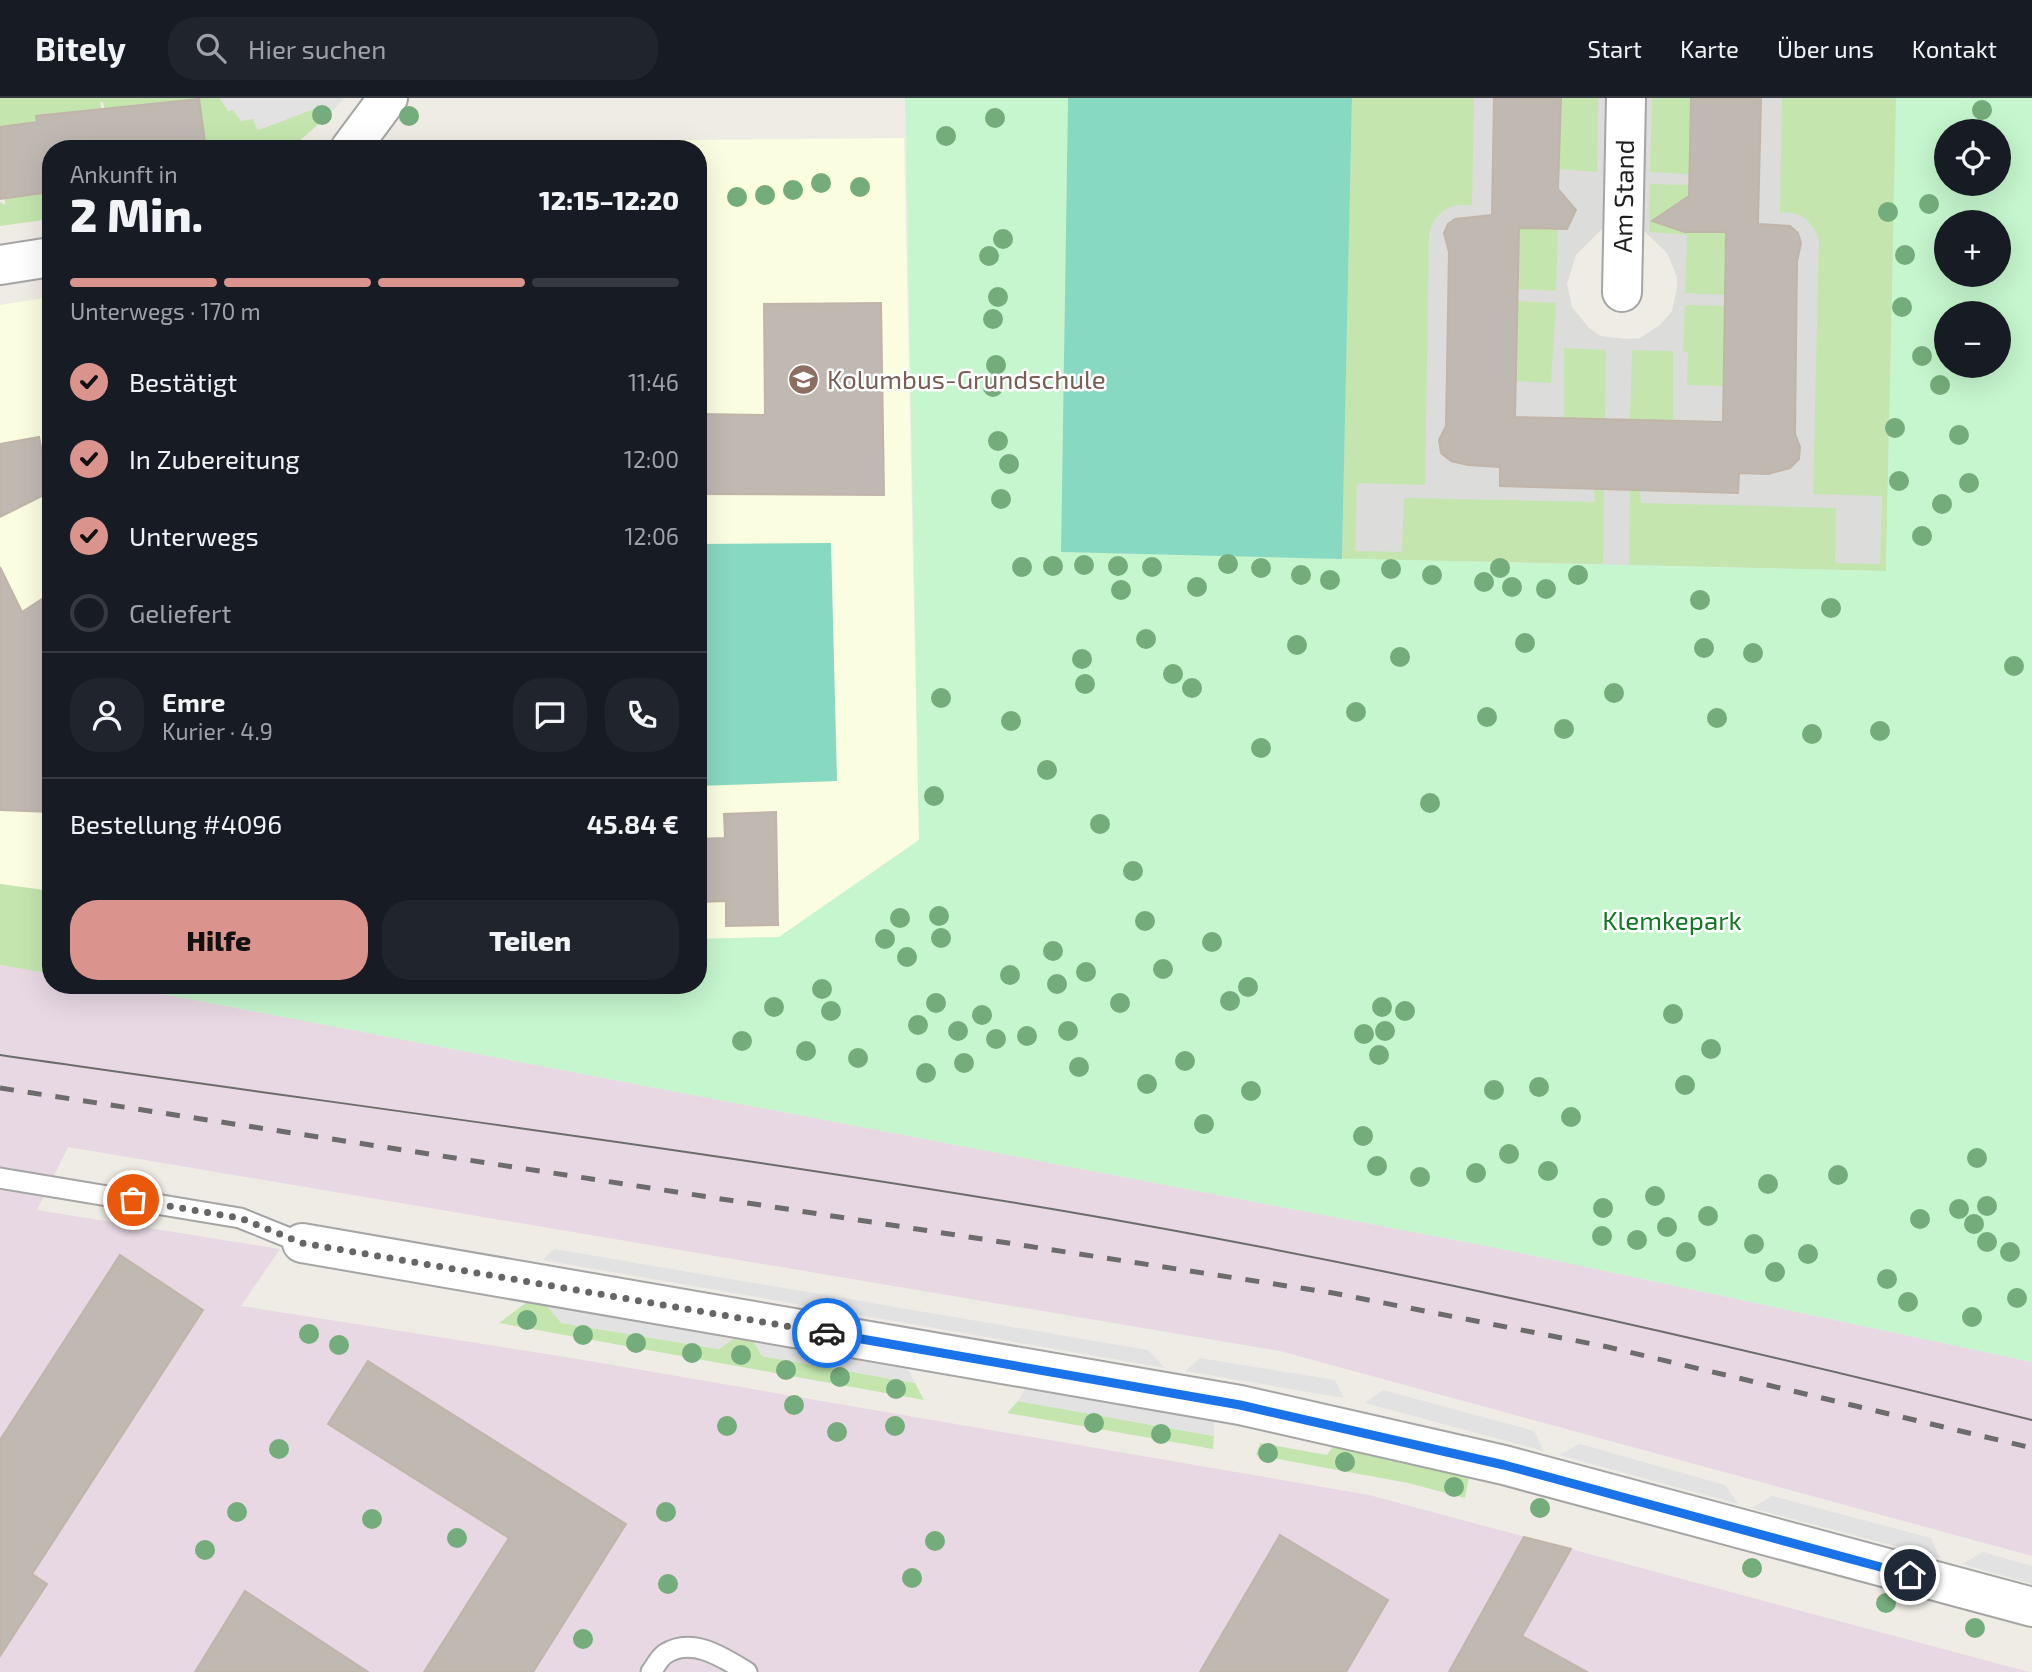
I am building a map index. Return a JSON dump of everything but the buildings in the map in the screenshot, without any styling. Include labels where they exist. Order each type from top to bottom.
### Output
[{"type":"street","points":[[357,140],[388,98]]},
{"type":"street","name":"Am Stand","points":[[1622,292],[1626,98]]},
{"type":"street","points":[[0,265],[42,258]]},
{"type":"street","points":[[302,1243],[1240,1405],[1504,1465],[2032,1607]]},
{"type":"lane","points":[[0,1178],[240,1218],[302,1243]]},
{"type":"lane","points":[[651,1672],[664,1654],[689,1647],[718,1654],[747,1672]]},
{"type":"shaded area","points":[[220,98],[344,98],[329,115],[316,108],[258,130],[253,119],[241,121],[233,110],[228,111]]},
{"type":"shaded area","points":[[1352,98],[1609,98],[1605,226],[1576,255],[1567,284],[1572,307],[1589,328],[1600,336],[1627,339],[1640,338],[1660,325],[1672,311],[1677,288],[1677,277],[1667,253],[1644,231],[1639,219],[1641,98],[1896,98],[1886,571],[1342,559]]},
{"type":"shaded area","name":"Kolumbus-Grundschule","points":[[904,138],[919,840],[779,937],[707,939],[707,140],[686,140]]},
{"type":"shaded area","points":[[42,298],[42,890],[0,884],[0,305]]},
{"type":"shaded area","points":[[0,965],[42,972],[42,994],[163,994],[1497,1248],[2032,1362],[2032,1556],[1280,1351],[68,1147],[37,1210],[280,1249],[241,1306],[578,1359],[1369,1495],[2029,1672],[0,1672]]},
{"type":"shaded area","points":[[554,1249],[1148,1350],[1165,1368],[543,1260]]},
{"type":"shaded area","points":[[547,1306],[733,1339],[719,1349],[561,1323]]},
{"type":"shaded area","points":[[754,1342],[908,1369],[915,1383],[762,1356]]},
{"type":"shaded area","points":[[1200,1358],[1335,1380],[1344,1398],[1185,1371]]},
{"type":"shaded area","points":[[1026,1388],[1214,1419],[1214,1436],[1018,1401]]},
{"type":"shaded area","points":[[1383,1390],[1534,1431],[1544,1451],[1365,1403]]},
{"type":"shaded area","points":[[1580,1444],[1725,1485],[1738,1504],[1559,1455]]},
{"type":"shaded area","points":[[1772,1496],[1931,1538],[1940,1558],[1752,1508]]},
{"type":"shaded area","points":[[1983,1552],[2032,1566],[2032,1584],[1962,1564]]},
{"type":"green space","points":[[0,98],[220,98],[228,111],[233,109],[253,119],[258,130],[316,108],[329,115],[300,140],[205,140],[199,99],[105,111],[103,102],[100,102],[102,113],[36,117],[37,122],[0,127]]},
{"type":"green space","name":"Klemkepark","points":[[905,98],[1068,98],[1061,552],[1886,571],[1896,98],[2032,98],[2032,1362],[1497,1248],[163,994],[707,994],[707,939],[779,937],[919,840]]},
{"type":"green space","points":[[1068,98],[1352,98],[1342,559],[1061,552]]},
{"type":"green space","points":[[1352,98],[1474,98],[1472,206],[1457,205],[1444,210],[1429,233],[1425,485],[1357,483],[1355,551],[1402,552],[1404,498],[1595,502],[1594,489],[1604,489],[1603,564],[1342,559]]},
{"type":"green space","points":[[1561,98],[1598,98],[1597,172],[1559,169]]},
{"type":"green space","points":[[1652,98],[1691,98],[1689,174],[1650,172]]},
{"type":"green space","points":[[1782,98],[1897,98],[1886,571],[1629,565],[1630,490],[1640,490],[1641,503],[1836,508],[1835,563],[1880,564],[1882,496],[1813,494],[1819,239],[1804,218],[1793,213],[1780,213]]},
{"type":"green space","points":[[1650,184],[1689,185],[1688,200],[1675,206],[1685,231],[1726,232],[1725,295],[1685,293],[1687,235],[1649,232]]},
{"type":"green space","points":[[42,193],[42,220],[0,226],[0,202],[5,205],[5,198]]},
{"type":"green space","points":[[1519,228],[1558,229],[1556,291],[1518,289]]},
{"type":"green space","points":[[1517,301],[1556,303],[1551,383],[1516,381]]},
{"type":"green space","points":[[1685,305],[1725,306],[1723,386],[1687,385],[1688,352],[1683,351]]},
{"type":"green space","points":[[1564,348],[1606,350],[1605,420],[1564,419]]},
{"type":"green space","points":[[1632,350],[1673,351],[1673,421],[1630,420]]},
{"type":"green space","points":[[831,543],[837,781],[707,786],[707,544]]},
{"type":"green space","points":[[0,884],[42,890],[42,972],[0,965]]},
{"type":"green space","points":[[527,1302],[547,1306],[562,1323],[719,1349],[733,1339],[754,1342],[762,1356],[915,1383],[924,1400],[499,1323]]},
{"type":"green space","points":[[1018,1401],[1214,1436],[1213,1449],[1007,1413]]},
{"type":"green space","points":[[1260,1443],[1327,1455],[1335,1444],[1469,1477],[1465,1498],[1408,1483],[1256,1455]]},
{"type":"tram line","points":[[0,1055],[794,1168],[1181,1232],[1547,1306],[2032,1420]]},
{"type":"railway","points":[[0,1088],[1333,1293],[1608,1347],[2032,1448]]},
{"type":"way so far","points":[[133,1200],[240,1218],[302,1243],[827,1333]]},
{"type":"place","name":"Kolumbus-Grundschule","points":[[804,380]]},
{"type":"route","points":[[827,1333],[1240,1405],[1504,1465],[1910,1575]]}]
